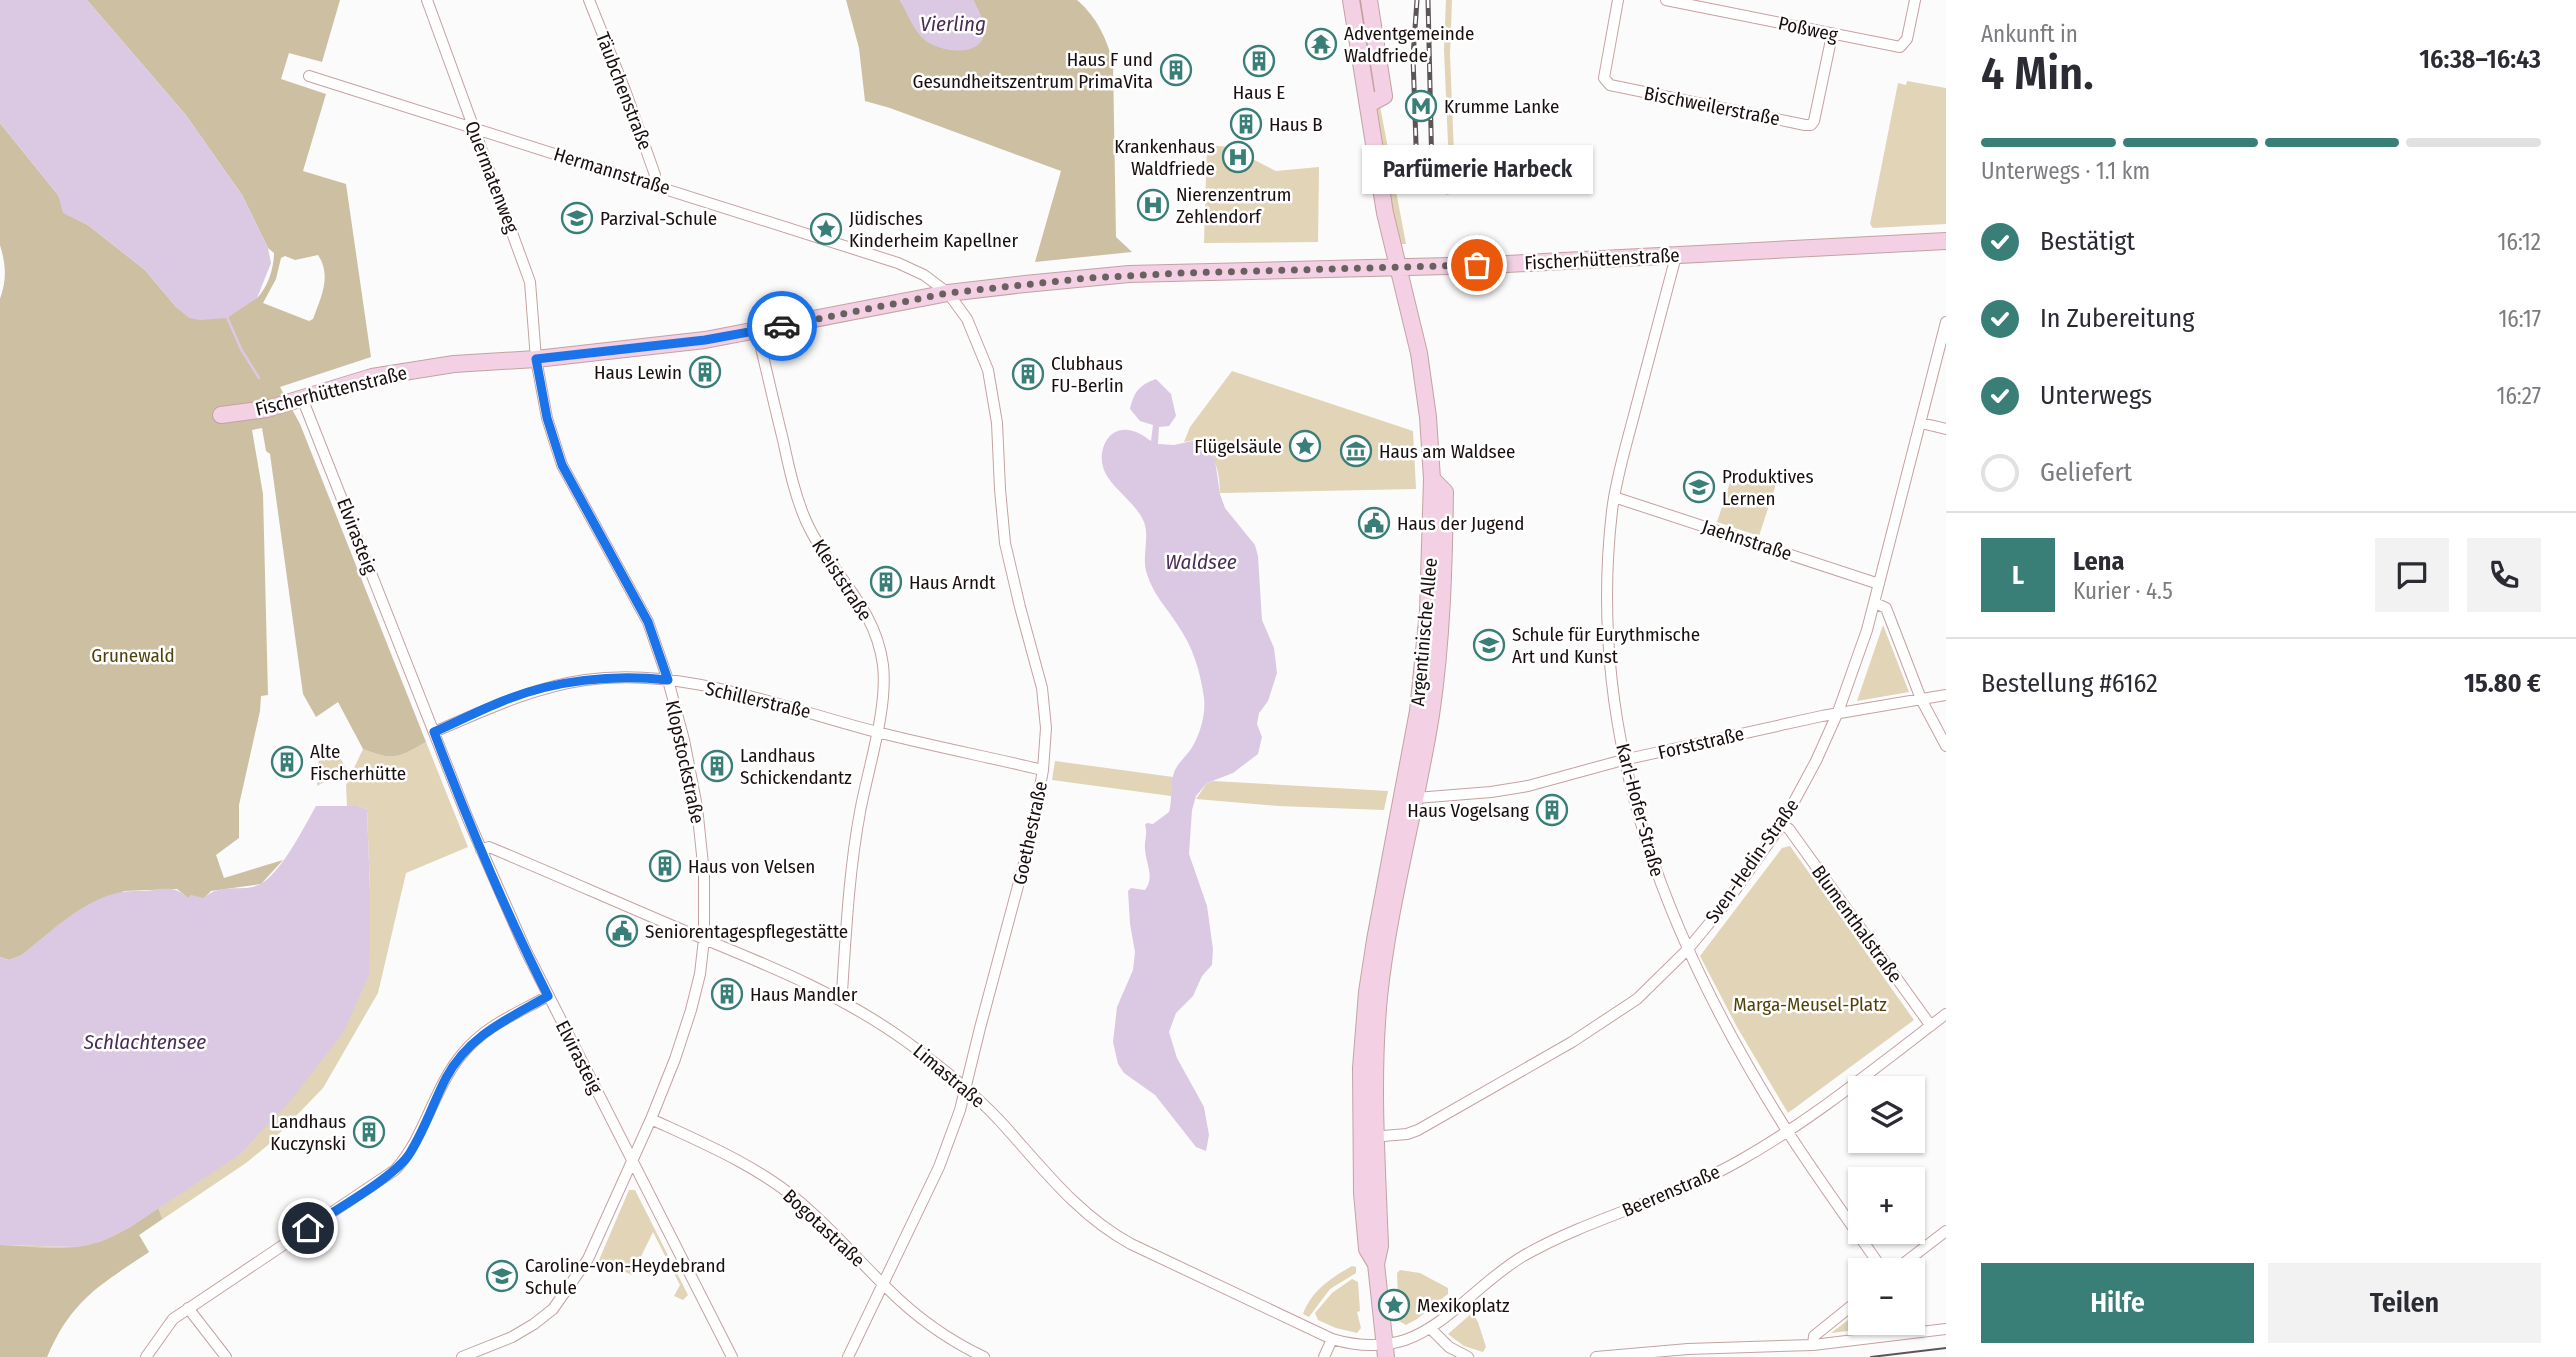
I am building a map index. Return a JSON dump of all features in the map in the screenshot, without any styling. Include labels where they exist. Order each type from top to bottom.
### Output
[{"type":"main road","name":"Argentinische Allee","points":[[1351,0],[1385,213],[1419,354],[1428,417],[1432,479],[1428,611],[1418,711],[1367,992],[1361,1069],[1380,1246],[1376,1264],[1385,1351]]},
{"type":"main road","points":[[1369,0],[1384,96],[1369,104]]},
{"type":"main road","name":"Fischerhüttenstraße","points":[[221,415],[267,409],[372,377],[454,364],[536,359],[692,342],[948,293],[1129,274],[1488,265],[1946,240]]},
{"type":"main road","name":"Argentinische Allee","points":[[1368,1137],[1379,996],[1431,712],[1442,612],[1445,492],[1432,479]]},
{"type":"street","name":"Quermatenweg","points":[[427,0],[530,282],[536,359]]},
{"type":"street","name":"Täubchenstraße","points":[[589,0],[655,175],[653,183]]},
{"type":"street","name":"Bischweilerstraße","points":[[1618,0],[1604,78],[1610,85],[1805,125],[1811,125],[1814,121],[1832,35]]},
{"type":"street","name":"Poßweg","points":[[1666,0],[1896,47],[1903,46],[1907,38],[1915,0]]},
{"type":"street","name":"Hermannstraße","points":[[309,76],[653,183],[898,263],[924,275],[948,293]]},
{"type":"street","name":"Karl-Hofer-Straße","points":[[1676,256],[1614,497],[1607,568],[1608,629],[1613,694],[1623,760],[1651,859],[1688,949],[1730,1034],[1788,1131],[1875,1258]]},
{"type":"street","name":"Goethestraße","points":[[848,1357],[952,1137],[1030,842],[1043,769],[1046,728],[1042,688],[1005,543],[994,397],[967,318],[948,293]]},
{"type":"street","name":"Sven-Hedin-Straße","points":[[1368,1137],[1407,1134],[1418,1130],[1572,1042],[1637,999],[1688,949],[1726,903],[1782,824],[1838,712],[1875,603],[1946,322]]},
{"type":"street","name":"Kleiststraße","points":[[757,331],[798,501],[815,539],[864,610],[879,649],[883,687],[877,732],[860,814],[848,901],[842,992],[838,999]]},
{"type":"street","name":"Klopstockstraße","points":[[462,1357],[512,1337],[534,1324],[553,1309],[588,1259],[676,1059],[700,974],[704,939],[704,874],[696,807],[684,740],[668,680],[648,622],[562,465],[547,418],[536,359]]},
{"type":"street","name":"Elvirasteig","points":[[302,398],[481,850],[526,951],[732,1357]]},
{"type":"street","points":[[1921,423],[1946,429]]},
{"type":"street","name":"Jaehnstraße","points":[[1614,497],[1879,584]]},
{"type":"street","points":[[1875,603],[1886,608],[1921,699],[1946,746]]},
{"type":"street","name":"Schillerstraße","points":[[434,732],[505,700],[550,687],[586,680],[668,680],[767,700],[877,732],[1043,769]]},
{"type":"street","name":"Forststraße","points":[[1416,798],[1528,786],[1623,760],[1838,712],[1946,695]]},
{"type":"street","name":"Blumenthalstraße","points":[[1782,824],[1790,829],[1931,1026]]},
{"type":"street","name":"Limastraße","points":[[481,850],[489,847],[764,963],[838,999],[906,1041],[966,1087],[1077,1206],[1102,1226],[1131,1244],[1332,1339],[1385,1351]]},
{"type":"street","points":[[146,1357],[166,1326],[188,1308],[395,1170],[408,1156],[446,1078],[463,1053],[499,1021],[548,996]]},
{"type":"street","name":"Beerenstraße","points":[[1385,1351],[1430,1328],[1495,1274],[1523,1256],[1552,1241],[1738,1162],[1788,1131],[1946,1014]]},
{"type":"street","name":"Bogotastraße","points":[[651,1119],[740,1161],[773,1181],[821,1220],[883,1284],[928,1324],[984,1357]]},
{"type":"street","points":[[1911,1258],[1946,1231]]},
{"type":"street","points":[[188,1308],[226,1357]]},
{"type":"street","points":[[1813,1345],[1814,1336],[1848,1308]]},
{"type":"street","points":[[1430,1328],[1449,1348],[1468,1357]]},
{"type":"street","points":[[1596,1357],[1688,1349],[1813,1345],[1946,1329]]},
{"type":"street","points":[[1324,1357],[1332,1339]]},
{"type":"green space","name":"Grunewald","points":[[87,0],[340,0],[322,62],[289,53],[281,79],[326,94],[303,171],[346,184],[371,357],[280,387],[300,424],[426,742],[396,756],[363,749],[338,702],[316,717],[303,694],[270,454],[266,451],[262,428],[252,430],[263,494],[268,695],[261,696],[239,805],[239,838],[216,855],[224,878],[283,860],[261,884],[211,891],[204,898],[188,898],[177,889],[124,891],[20,956],[9,960],[0,957],[0,299],[5,272],[0,245],[0,123],[58,195],[68,215],[88,225],[145,270],[177,308],[257,298],[270,277],[274,253],[268,248],[242,195],[185,114]],"holes":[[[318,255],[322,263],[324,287],[313,319],[309,321],[263,303],[276,279],[281,258],[285,256],[295,260]]]},
{"type":"green space","points":[[846,0],[900,0],[917,28],[930,42],[938,47],[962,50],[979,12],[973,0],[1077,0],[1100,29],[1113,63],[1116,237],[1132,252],[1035,262],[1061,171],[865,101],[859,48]]},
{"type":"green space","points":[[1446,0],[1452,0],[1450,55],[1455,180],[1451,183],[1451,194],[1446,195],[1445,173],[1449,167],[1444,50]]},
{"type":"green space","points":[[1907,81],[1946,88],[1946,224],[1873,228],[1870,224],[1898,83],[1906,85]]},
{"type":"green space","points":[[1374,106],[1380,106],[1406,244],[1398,244]]},
{"type":"green space","points":[[1207,145],[1229,147],[1276,171],[1319,167],[1318,242],[1204,243]]},
{"type":"green space","points":[[1232,371],[1413,431],[1416,489],[1220,493],[1216,464],[1206,445],[1201,439],[1184,442],[1190,427]]},
{"type":"green space","points":[[1734,470],[1776,484],[1759,536],[1717,522]]},
{"type":"green space","points":[[1883,625],[1909,692],[1857,701]]},
{"type":"green space","points":[[426,742],[468,847],[406,873],[378,993],[323,1088],[268,1145],[246,1163],[139,1235],[149,1252],[102,1284],[77,1307],[56,1337],[47,1357],[0,1357],[0,1245],[76,1247],[129,1228],[158,1208],[370,891],[367,809],[347,806],[346,785],[363,749],[396,756]]},
{"type":"green space","points":[[337,752],[347,770],[317,786],[319,755]]},
{"type":"green space","points":[[1055,761],[1173,777],[1171,796],[1052,780]]},
{"type":"green space","points":[[1213,781],[1388,791],[1384,810],[1278,806],[1196,799],[1207,783]]},
{"type":"green space","name":"Marga-Meusel-Platz","points":[[1790,846],[1914,1020],[1788,1113],[1737,1027],[1700,956],[1782,848]]},
{"type":"green space","points":[[629,1190],[635,1190],[688,1295],[683,1300],[674,1296],[680,1285],[653,1232],[632,1275],[599,1260]]},
{"type":"green space","points":[[158,1208],[162,1219],[139,1235],[149,1252],[102,1284],[77,1307],[56,1337],[47,1357],[0,1357],[0,1245],[57,1248],[87,1245],[119,1233]]},
{"type":"green space","points":[[1352,1266],[1356,1267],[1356,1273],[1330,1289],[1309,1317],[1303,1314],[1317,1291]]},
{"type":"green space","points":[[1400,1270],[1420,1273],[1448,1288],[1448,1294],[1406,1325],[1399,1321],[1397,1273]]},
{"type":"green space","points":[[1352,1279],[1358,1282],[1360,1311],[1357,1312],[1361,1328],[1357,1333],[1318,1320],[1315,1313],[1332,1293]]},
{"type":"green space","points":[[1472,1313],[1478,1322],[1486,1347],[1483,1352],[1464,1346],[1448,1334]]},
{"type":"green space","points":[[1848,1320],[1848,1331],[1831,1333]]},
{"type":"water","points":[[0,0],[87,0],[185,114],[242,195],[268,248],[271,263],[257,298],[227,318],[189,318],[145,270],[88,225],[63,213],[58,195],[0,123]]},
{"type":"water","name":"Vierling","points":[[900,0],[973,0],[983,22],[984,36],[980,43],[966,50],[949,50],[932,45],[918,32]]},
{"type":"water","name":"Waldsee","points":[[1156,379],[1171,394],[1176,416],[1169,426],[1159,427],[1158,444],[1174,445],[1201,439],[1215,460],[1225,508],[1255,545],[1262,620],[1274,648],[1277,673],[1268,701],[1259,713],[1257,724],[1262,737],[1258,754],[1233,773],[1207,783],[1196,796],[1192,810],[1189,854],[1207,906],[1213,949],[1212,965],[1202,976],[1193,996],[1176,1013],[1169,1032],[1177,1058],[1204,1107],[1209,1135],[1206,1151],[1196,1147],[1155,1095],[1124,1073],[1118,1064],[1113,1042],[1117,1007],[1133,970],[1135,952],[1128,891],[1131,888],[1145,890],[1149,880],[1145,825],[1153,824],[1169,812],[1173,775],[1194,743],[1204,711],[1204,698],[1192,650],[1156,594],[1145,568],[1144,522],[1110,481],[1103,467],[1103,447],[1115,432],[1131,431],[1151,441],[1153,425],[1140,421],[1130,409],[1138,390]]},
{"type":"water","name":"Schlachtensee","points":[[316,806],[358,806],[367,809],[369,975],[343,1033],[290,1101],[239,1155],[129,1228],[100,1242],[76,1247],[0,1245],[0,957],[9,960],[20,956],[80,909],[121,892],[168,889],[176,890],[188,898],[191,895],[204,898],[218,890],[248,888],[262,883],[285,859]]},
{"type":"waterway","points":[[227,317],[241,349],[259,378]]},
{"type":"tram line","points":[[1871,1357],[1946,1348]]},
{"type":"railway","points":[[1417,0],[1413,57],[1417,173]]},
{"type":"railway","points":[[1428,0],[1432,173]]},
{"type":"way so far","points":[[782,326],[948,293],[1129,274],[1477,265]]},
{"type":"place","name":"Adventgemeinde Waldfriede","points":[[1321,44]]},
{"type":"place","name":"Haus E","points":[[1259,61]]},
{"type":"place","name":"Haus F und Gesundheitszentrum PrimaVita","points":[[1176,70]]},
{"type":"place","name":"Krumme Lanke","points":[[1421,106]]},
{"type":"place","name":"Haus B","points":[[1246,124]]},
{"type":"place","name":"Krankenhaus Waldfriede","points":[[1238,157]]},
{"type":"place","name":"Nierenzentrum Zehlendorf","points":[[1153,205]]},
{"type":"place","name":"Parzival-Schule","points":[[577,218]]},
{"type":"place","name":"Jüdisches Kinderheim Kapellner","points":[[826,229]]},
{"type":"place","name":"Parfümerie Harbeck","points":[[1477,265]]},
{"type":"place","name":"Haus Lewin","points":[[705,372]]},
{"type":"place","name":"Clubhaus FU-Berlin","points":[[1028,374]]},
{"type":"place","name":"Flügelsäule","points":[[1305,446]]},
{"type":"place","name":"Haus am Waldsee","points":[[1356,451]]},
{"type":"place","name":"Produktives Lernen","points":[[1699,487]]},
{"type":"place","name":"Haus der Jugend","points":[[1374,523]]},
{"type":"place","name":"Haus Arndt","points":[[886,582]]},
{"type":"place","name":"Schule für Eurythmische Art und Kunst","points":[[1489,645]]},
{"type":"place","name":"Alte Fischerhütte","points":[[287,762]]},
{"type":"place","name":"Landhaus Schickendantz","points":[[717,766]]},
{"type":"place","name":"Haus Vogelsang","points":[[1552,810]]},
{"type":"place","name":"Haus von Velsen","points":[[665,866]]},
{"type":"place","name":"Seniorentagespflegestätte","points":[[622,931]]},
{"type":"place","name":"Haus Mandler","points":[[727,994]]},
{"type":"place","name":"Landhaus Kuczynski","points":[[369,1132]]},
{"type":"place","name":"Caroline-von-Heydebrand Schule","points":[[502,1276]]},
{"type":"place","name":"Mexikoplatz","points":[[1394,1305]]},
{"type":"route","points":[[308,1228],[395,1170],[408,1156],[453,1066],[477,1038],[499,1021],[548,996],[475,835],[434,732],[505,700],[550,687],[586,680],[668,680],[648,622],[562,465],[547,418],[536,359],[705,340],[782,326]]}]
